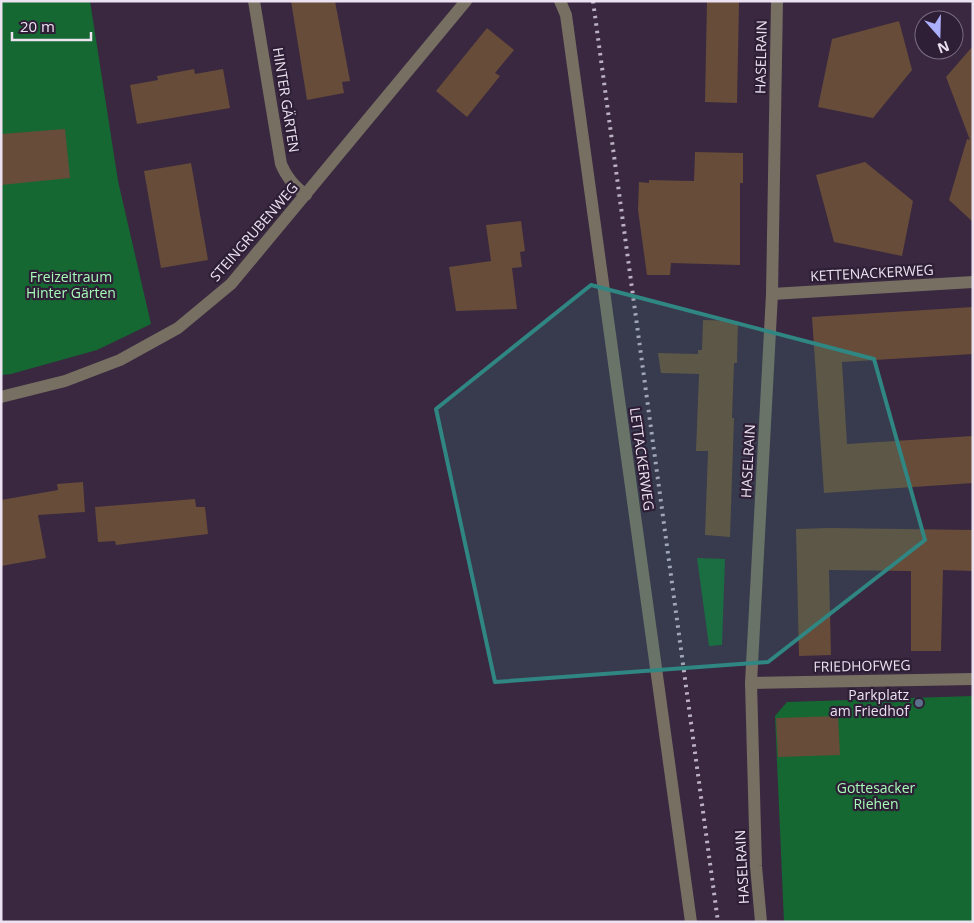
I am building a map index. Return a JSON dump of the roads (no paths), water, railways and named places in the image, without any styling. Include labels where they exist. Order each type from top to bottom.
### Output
[{"type":"street","name":"HINTER GÄRTEN","points":[[254,1],[281,164],[293,186],[306,195]]},
{"type":"street","name":"STEINGRUBENWEG","points":[[1,397],[65,381],[120,360],[178,328],[231,284],[466,1]]},
{"type":"street","name":"LETTACKERWEG","points":[[560,1],[566,14],[691,922]]},
{"type":"street","name":"HASELRAIN","points":[[761,922],[756,866],[751,683],[772,294],[777,1]]},
{"type":"street","name":"KETTENACKERWEG","points":[[772,294],[973,282]]},
{"type":"street","name":"FRIEDHOFWEG","points":[[751,683],[973,679]]},
{"type":"railway","points":[[593,1],[718,922]]},
{"type":"place","name":"Parkplatz am Friedhof","points":[[919,703]]},
{"type":"park label","name":"Freizeitraum Hinter Gärten","points":[[71,286]]},
{"type":"park label","name":"Gottesacker Riehen","points":[[876,796]]}]
